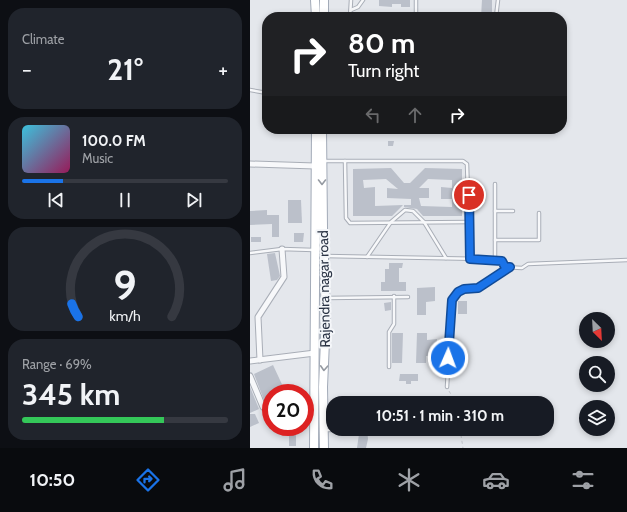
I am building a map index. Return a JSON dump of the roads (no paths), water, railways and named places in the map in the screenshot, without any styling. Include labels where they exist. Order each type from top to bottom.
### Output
[{"type":"main road","points":[[315,0],[316,12]]},
{"type":"main road","points":[[324,0],[324,12]]},
{"type":"main road","name":"Rajendra nagar road","points":[[316,134],[315,166],[319,228],[324,256],[326,298],[324,448]]},
{"type":"main road","name":"Rajendra nagar road","points":[[314,448],[315,250],[319,228],[322,134]]},
{"type":"street","points":[[250,164],[315,166]]},
{"type":"street","points":[[260,360],[258,317],[284,277],[282,249]]},
{"type":"street","points":[[250,361],[315,353]]},
{"type":"street","points":[[250,376],[262,405]]},
{"type":"lane","points":[[351,0],[351,10],[358,7],[363,0]]},
{"type":"lane","points":[[416,0],[416,12]]},
{"type":"lane","points":[[497,12],[498,0]]},
{"type":"lane","points":[[250,90],[262,92]]},
{"type":"lane","points":[[322,161],[463,162],[467,164],[470,259]]},
{"type":"lane","points":[[346,161],[348,221],[470,222]]},
{"type":"lane","points":[[495,184],[495,261]]},
{"type":"lane","points":[[367,257],[392,222],[405,210],[413,211],[424,222],[446,258]]},
{"type":"lane","points":[[495,211],[513,211]]},
{"type":"lane","points":[[495,240],[538,240],[539,213]]},
{"type":"lane","points":[[250,253],[282,249],[315,250]]},
{"type":"lane","points":[[324,256],[470,259],[502,261],[505,267],[522,268],[528,264],[627,260]]},
{"type":"lane","points":[[447,387],[452,300],[458,292],[464,289],[478,288],[510,267]]},
{"type":"lane","points":[[389,367],[389,332],[394,324],[394,296]]},
{"type":"lane","points":[[326,298],[408,297]]}]
